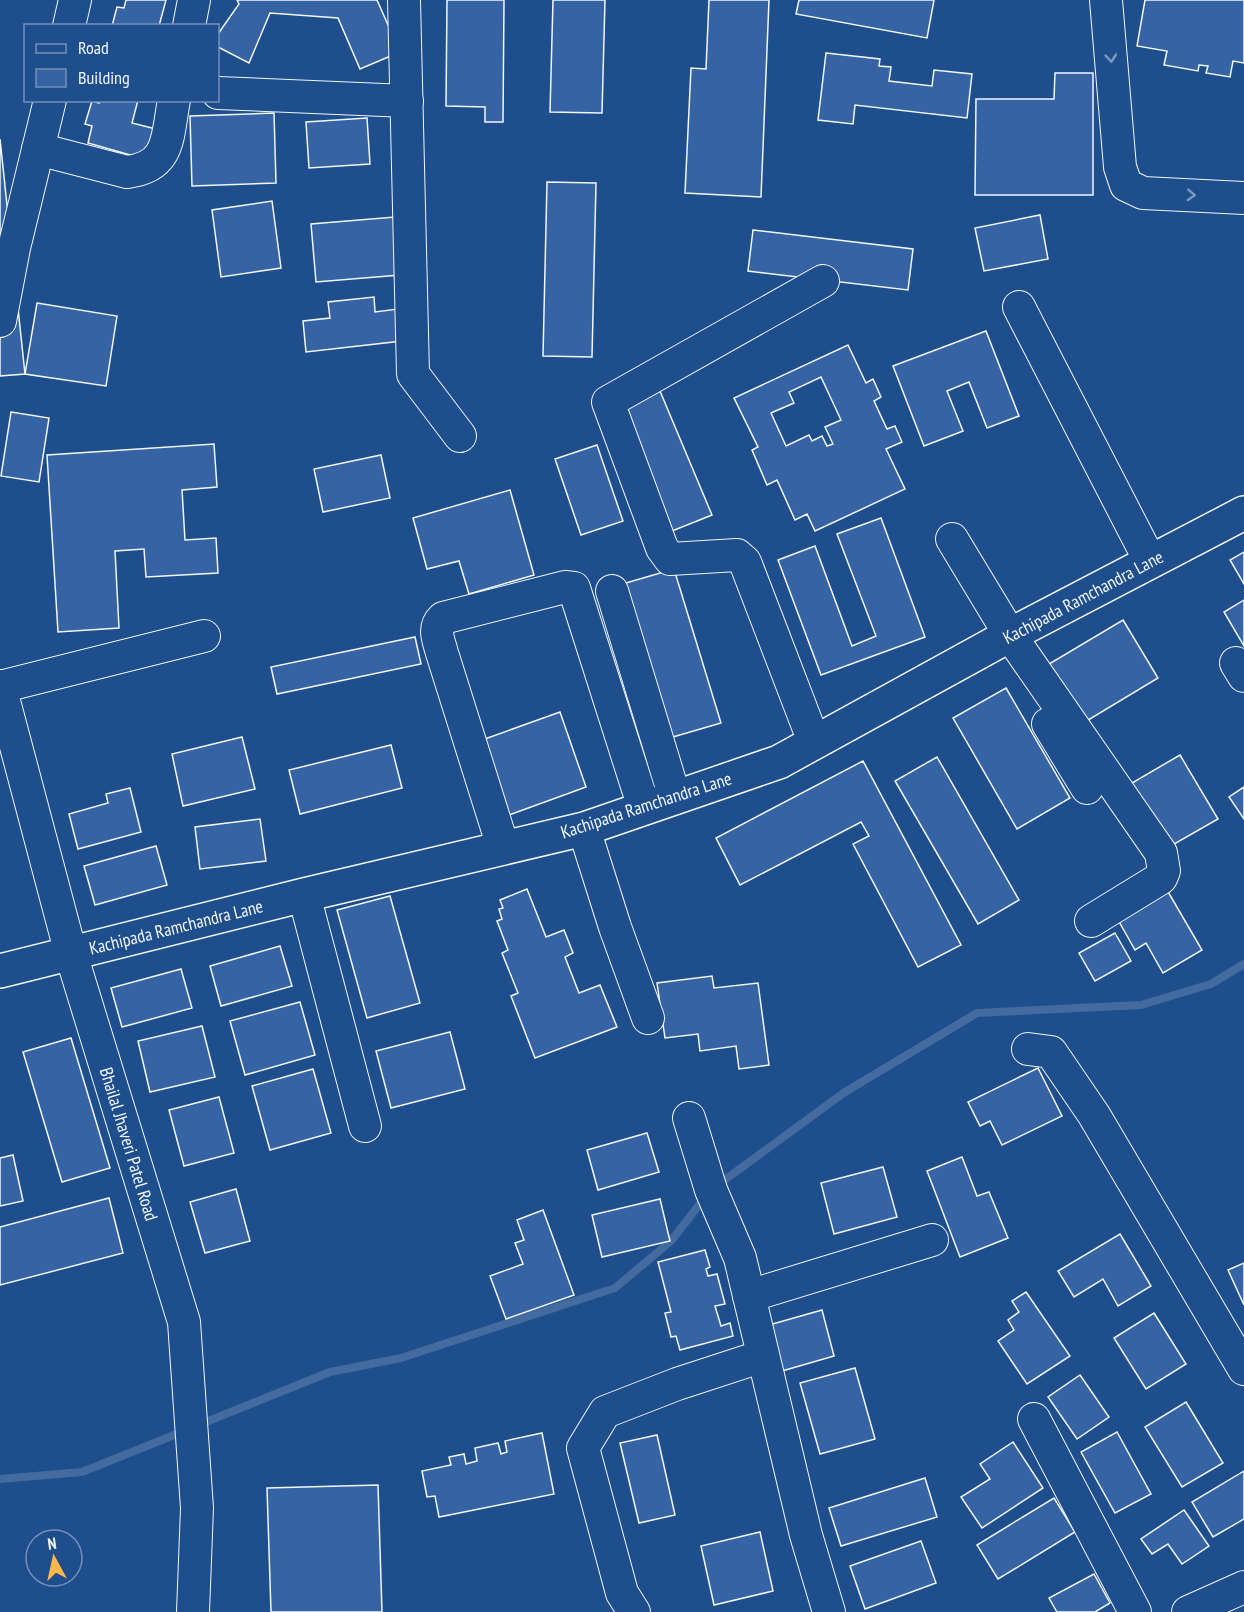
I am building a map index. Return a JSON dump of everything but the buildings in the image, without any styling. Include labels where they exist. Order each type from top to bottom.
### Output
[{"type":"main road","name":"Kachipada Ramchandra Lane","points":[[0,971],[304,895],[584,829],[779,762],[1004,638],[1244,513]]},
{"type":"street","points":[[69,24],[75,0]]},
{"type":"street","points":[[189,24],[194,0]]},
{"type":"street","points":[[404,0],[413,374],[460,436]]},
{"type":"street","points":[[1106,0],[1120,167],[1126,185],[1143,193],[1244,198]]},
{"type":"street","points":[[219,93],[406,100]]},
{"type":"street","points":[[0,321],[14,248],[50,102]]},
{"type":"street","points":[[38,149],[127,172],[141,170],[156,162],[164,152],[174,102]]},
{"type":"street","points":[[814,742],[745,562],[737,555],[670,559],[662,548],[608,402],[823,281]]},
{"type":"street","points":[[1019,307],[1143,565]]},
{"type":"street","points":[[1098,502],[1143,565]]},
{"type":"street","points":[[952,539],[1087,788]]},
{"type":"street","points":[[503,847],[439,642],[436,630],[438,622],[443,618],[565,587],[574,588],[644,808]]},
{"type":"street","points":[[612,591],[675,798]]},
{"type":"street","points":[[0,687],[204,636]]},
{"type":"street","points":[[1004,638],[1161,853],[1164,871],[1161,878],[1091,921]]},
{"type":"street","name":"Bhailal Jhaveri Patel Road","points":[[0,687],[71,954],[184,1322],[198,1508],[193,1612]]},
{"type":"street","points":[[584,829],[615,927],[648,1018]]},
{"type":"street","points":[[304,895],[365,1126]]},
{"type":"street","points":[[1028,1048],[1051,1052],[1094,1115],[1244,1369]]},
{"type":"street","points":[[689,1118],[711,1190],[740,1258],[806,1535],[829,1612]]},
{"type":"street","points":[[749,1296],[932,1240]]},
{"type":"street","points":[[634,1612],[622,1593],[583,1448],[604,1412],[677,1384],[763,1356]]},
{"type":"street","points":[[1034,1419],[1135,1612]]},
{"type":"street","points":[[1188,1612],[1243,1590]]},
{"type":"waterway","points":[[715,1187],[845,1092],[977,1013],[1141,1005],[1211,984],[1244,964]]},
{"type":"waterway","points":[[196,1426],[330,1372],[401,1358],[615,1288],[671,1241],[706,1196]]},
{"type":"waterway","points":[[0,1479],[82,1472],[184,1431]]}]
